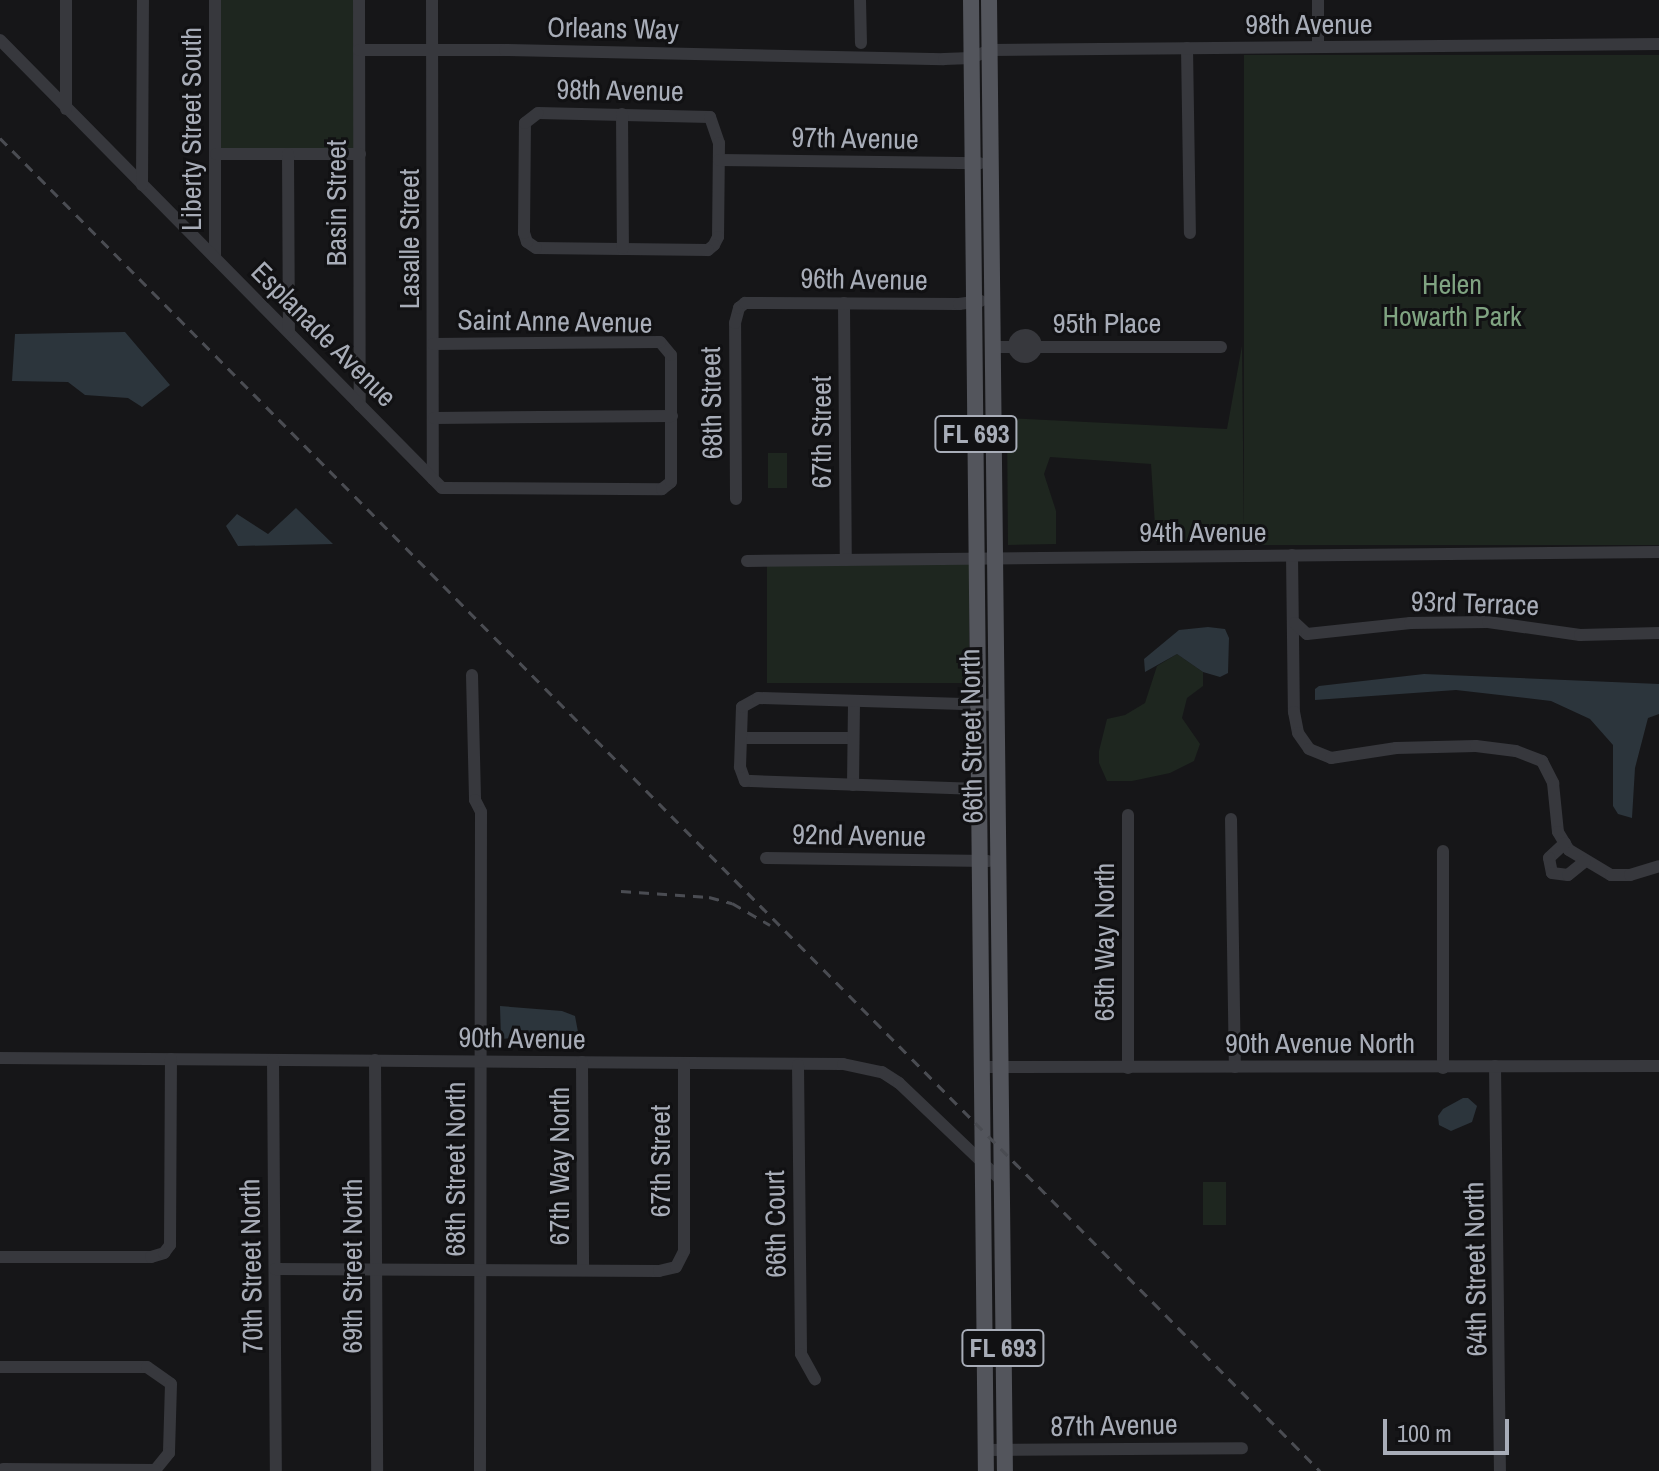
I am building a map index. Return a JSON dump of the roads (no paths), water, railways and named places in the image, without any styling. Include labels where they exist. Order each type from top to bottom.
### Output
[{"type":"main road","name":"66th Street North","points":[[971,0],[972,163],[983,300],[992,347],[1005,1471]]},
{"type":"main road","name":"66th Street North","points":[[986,1471],[977,557],[983,300],[991,163],[989,0]]},
{"type":"main road","points":[[984,1324],[1003,1325]]},
{"type":"street","points":[[66,0],[66,109]]},
{"type":"street","points":[[142,185],[143,0]]},
{"type":"street","name":"Liberty Street South","points":[[215,0],[215,258]]},
{"type":"street","name":"Basin Street","points":[[359,0],[360,405]]},
{"type":"street","name":"Lasalle Street","points":[[432,0],[433,479]]},
{"type":"street","points":[[860,0],[861,43]]},
{"type":"street","points":[[1318,0],[1318,46]]},
{"type":"street","name":"Esplanade Avenue","points":[[0,40],[433,479],[449,491],[662,489],[671,482],[673,471],[672,416]]},
{"type":"street","name":"98th Avenue","points":[[866,58],[971,58],[990,50],[1659,44]]},
{"type":"street","points":[[1187,48],[1190,233]]},
{"type":"street","name":"Orleans Way","points":[[359,50],[866,58]]},
{"type":"street","name":"98th Avenue","points":[[623,248],[536,248],[527,242],[524,233],[525,123],[530,117],[538,113],[710,117],[716,127],[719,160]]},
{"type":"street","points":[[622,114],[623,248],[708,250],[714,245],[718,237],[719,160]]},
{"type":"street","points":[[216,154],[360,154]]},
{"type":"street","points":[[288,154],[289,332]]},
{"type":"street","name":"97th Avenue","points":[[719,160],[991,163]]},
{"type":"street","name":"96th Avenue","points":[[739,308],[754,300],[959,304],[983,300]]},
{"type":"street","name":"67th Street","points":[[844,303],[846,560]]},
{"type":"street","name":"68th Street","points":[[736,499],[735,323],[739,308]]},
{"type":"street","name":"Saint Anne Avenue","points":[[433,344],[660,342],[671,355],[672,416]]},
{"type":"street","name":"95th Place","points":[[992,347],[1221,347]]},
{"type":"street","points":[[434,418],[672,416]]},
{"type":"street","name":"94th Avenue","points":[[747,561],[1659,552]]},
{"type":"street","points":[[1292,555],[1294,712],[1298,733],[1309,749],[1331,758],[1396,748],[1476,746],[1516,751],[1542,761],[1553,783],[1554,809],[1565,843],[1584,862],[1611,875],[1630,875],[1659,866]]},
{"type":"street","name":"93rd Terrace","points":[[1295,623],[1307,634],[1410,623],[1488,622],[1580,635],[1659,633]]},
{"type":"street","name":"68th Street North","points":[[472,675],[475,800],[481,812],[480,1471]]},
{"type":"street","points":[[979,789],[745,781],[740,767],[742,707],[751,699],[997,705]]},
{"type":"street","points":[[853,785],[854,701]]},
{"type":"street","points":[[741,738],[853,738]]},
{"type":"street","name":"65th Way North","points":[[1128,815],[1128,1068]]},
{"type":"street","points":[[1231,819],[1235,1067]]},
{"type":"street","points":[[1565,843],[1549,858],[1552,873],[1568,875],[1584,862]]},
{"type":"street","points":[[1443,851],[1443,1068]]},
{"type":"street","name":"92nd Avenue","points":[[766,858],[999,861]]},
{"type":"street","name":"90th Avenue","points":[[0,1058],[843,1064],[882,1072],[908,1092],[1001,1180]]},
{"type":"street","points":[[0,1257],[151,1257],[164,1253],[170,1245],[171,1059]]},
{"type":"street","name":"70th Street North","points":[[273,1060],[276,1471]]},
{"type":"street","name":"69th Street North","points":[[375,1060],[377,1471]]},
{"type":"street","name":"67th Way North","points":[[582,1062],[583,1270]]},
{"type":"street","name":"67th Street","points":[[583,1270],[669,1270],[683,1258],[684,1064]]},
{"type":"street","name":"66th Court","points":[[798,1065],[801,1354],[815,1379]]},
{"type":"street","name":"64th Street North","points":[[1495,1066],[1500,1471]]},
{"type":"street","name":"90th Avenue North","points":[[982,1067],[1659,1066]]},
{"type":"street","points":[[275,1269],[583,1270]]},
{"type":"street","points":[[0,1367],[147,1367],[171,1384],[169,1453],[155,1470],[3,1469]]},
{"type":"street","name":"87th Avenue","points":[[986,1450],[1242,1448]]},
{"type":"railway","points":[[0,138],[1320,1471]]},
{"type":"railway","points":[[621,891],[709,897],[732,903],[770,925]]},
{"type":"park label","name":"Helen Howarth Park","points":[[1452,300]]}]
